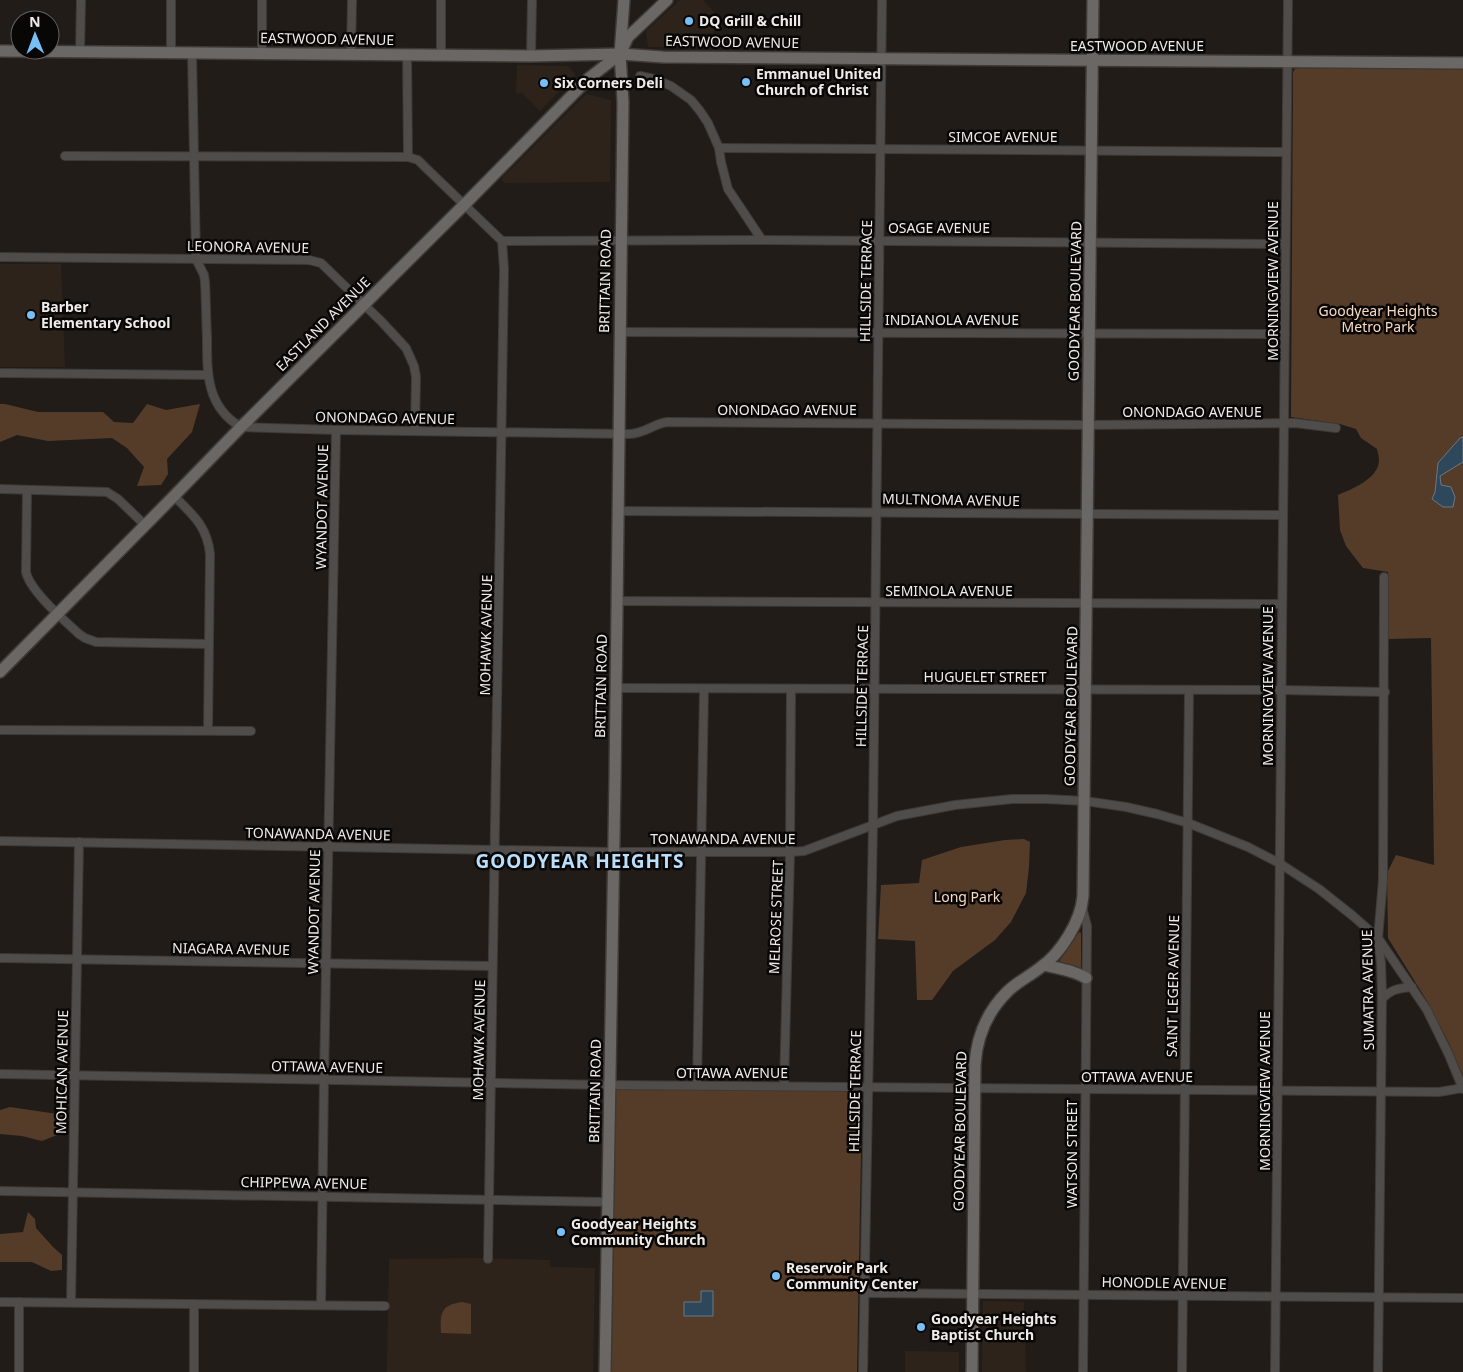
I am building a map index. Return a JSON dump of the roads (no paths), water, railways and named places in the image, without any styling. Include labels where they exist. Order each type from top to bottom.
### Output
[{"type":"street","points":[[80,52],[81,0]]},
{"type":"street","points":[[171,0],[171,53]]},
{"type":"street","points":[[262,0],[262,53]]},
{"type":"street","points":[[351,54],[352,0]]},
{"type":"street","points":[[441,0],[441,54]]},
{"type":"street","points":[[531,56],[532,0]]},
{"type":"street","name":"BRITTAIN ROAD","points":[[605,1372],[623,102],[620,54],[624,0]]},
{"type":"street","name":"EASTLAND AVENUE","points":[[0,672],[588,78],[620,54],[628,37],[667,0]]},
{"type":"street","name":"HILLSIDE TERRACE","points":[[863,1372],[873,824],[882,0]]},
{"type":"street","name":"GOODYEAR BOULEVARD","points":[[972,1372],[974,1088],[978,1041],[990,1012],[999,1001],[1013,987],[1044,965],[1066,941],[1082,906],[1085,801],[1093,0]]},
{"type":"street","name":"MORNINGVIEW AVENUE","points":[[1275,1372],[1288,0]]},
{"type":"street","name":"EASTWOOD AVENUE","points":[[0,51],[531,56],[620,54],[670,57],[1463,63]]},
{"type":"street","points":[[192,53],[196,259],[206,282],[207,375],[222,412],[241,427]]},
{"type":"street","points":[[407,55],[408,157]]},
{"type":"street","points":[[640,76],[671,86],[691,100],[705,117],[720,148],[721,162],[728,189],[762,240]]},
{"type":"street","name":"SIMCOE AVENUE","points":[[720,148],[1286,152]]},
{"type":"street","points":[[65,156],[408,157],[418,160],[502,241]]},
{"type":"street","name":"OSAGE AVENUE","points":[[502,241],[762,240],[1285,244]]},
{"type":"street","name":"MOHAWK AVENUE","points":[[488,1259],[502,433],[504,269],[502,241]]},
{"type":"street","name":"LEONORA AVENUE","points":[[0,257],[315,261],[326,266],[398,338],[410,355],[416,377],[415,430]]},
{"type":"street","name":"INDIANOLA AVENUE","points":[[620,332],[1285,334]]},
{"type":"street","points":[[0,373],[207,375]]},
{"type":"street","name":"ONONDAGO AVENUE","points":[[241,427],[619,434],[641,433],[656,425],[667,422],[1295,423],[1336,428]]},
{"type":"street","name":"WYANDOT AVENUE","points":[[321,1305],[336,430]]},
{"type":"street","points":[[0,489],[106,492],[118,498],[145,524]]},
{"type":"street","points":[[27,491],[27,578],[58,614],[85,638],[96,642],[208,644]]},
{"type":"street","points":[[174,496],[198,520],[209,543],[208,730]]},
{"type":"street","name":"MULTNOMA AVENUE","points":[[618,511],[1283,515]]},
{"type":"street","name":"SUMATRA AVENUE","points":[[1378,1372],[1382,999],[1378,938],[1383,880],[1384,577]]},
{"type":"street","name":"SEMINOLA AVENUE","points":[[617,601],[1281,604]]},
{"type":"street","name":"HUGUELET STREET","points":[[616,688],[1384,692]]},
{"type":"street","points":[[697,1085],[704,688]]},
{"type":"street","name":"MELROSE STREET","points":[[784,1086],[790,852],[791,689]]},
{"type":"street","name":"SAINT LEGER AVENUE","points":[[1182,1372],[1189,691]]},
{"type":"street","points":[[0,730],[251,731]]},
{"type":"street","name":"TONAWANDA AVENUE","points":[[0,841],[613,852],[790,852],[810,849],[897,816],[989,800],[1029,798],[1085,801],[1134,809],[1188,823],[1248,847],[1279,863],[1319,889],[1353,916],[1378,938],[1412,987],[1436,1027],[1463,1089]]},
{"type":"street","name":"MOHICAN AVENUE","points":[[71,1302],[79,842]]},
{"type":"street","name":"WATSON STREET","points":[[1082,906],[1087,926],[1082,1372]]},
{"type":"street","name":"NIAGARA AVENUE","points":[[0,958],[492,966]]},
{"type":"street","points":[[1044,965],[1068,969],[1086,978]]},
{"type":"street","points":[[1382,999],[1395,989],[1412,987]]},
{"type":"street","name":"OTTAWA AVENUE","points":[[0,1074],[609,1085],[1085,1090],[1439,1092],[1463,1089]]},
{"type":"street","name":"CHIPPEWA AVENUE","points":[[0,1190],[607,1202]]},
{"type":"street","name":"HONODLE AVENUE","points":[[864,1293],[1463,1298]]},
{"type":"street","points":[[0,1302],[385,1306]]},
{"type":"street","points":[[19,1302],[19,1372]]},
{"type":"street","points":[[194,1304],[194,1372]]},
{"type":"water","points":[[1463,437],[1463,462],[1440,476],[1441,485],[1451,487],[1455,497],[1453,507],[1443,507],[1432,499],[1435,492],[1438,463]]},
{"type":"water","points":[[701,1291],[713,1291],[713,1316],[684,1316],[684,1302],[701,1302]]},
{"type":"place","name":"DQ Grill & Chill","points":[[689,21]]},
{"type":"place","name":"Emmanuel United Church of Christ","points":[[746,82]]},
{"type":"place","name":"Six Corners Deli","points":[[544,83]]},
{"type":"place","name":"Barber Elementary School","points":[[31,315]]},
{"type":"place","name":"Goodyear Heights Community Church","points":[[561,1232]]},
{"type":"place","name":"Reservoir Park Community Center","points":[[776,1276]]},
{"type":"place","name":"Goodyear Heights Baptist Church","points":[[921,1327]]},
{"type":"district","name":"GOODYEAR HEIGHTS","points":[[580,861]]},
{"type":"park label","name":"Goodyear Heights Metro Park","points":[[1378,320]]},
{"type":"park label","name":"Long Park","points":[[967,897]]}]
